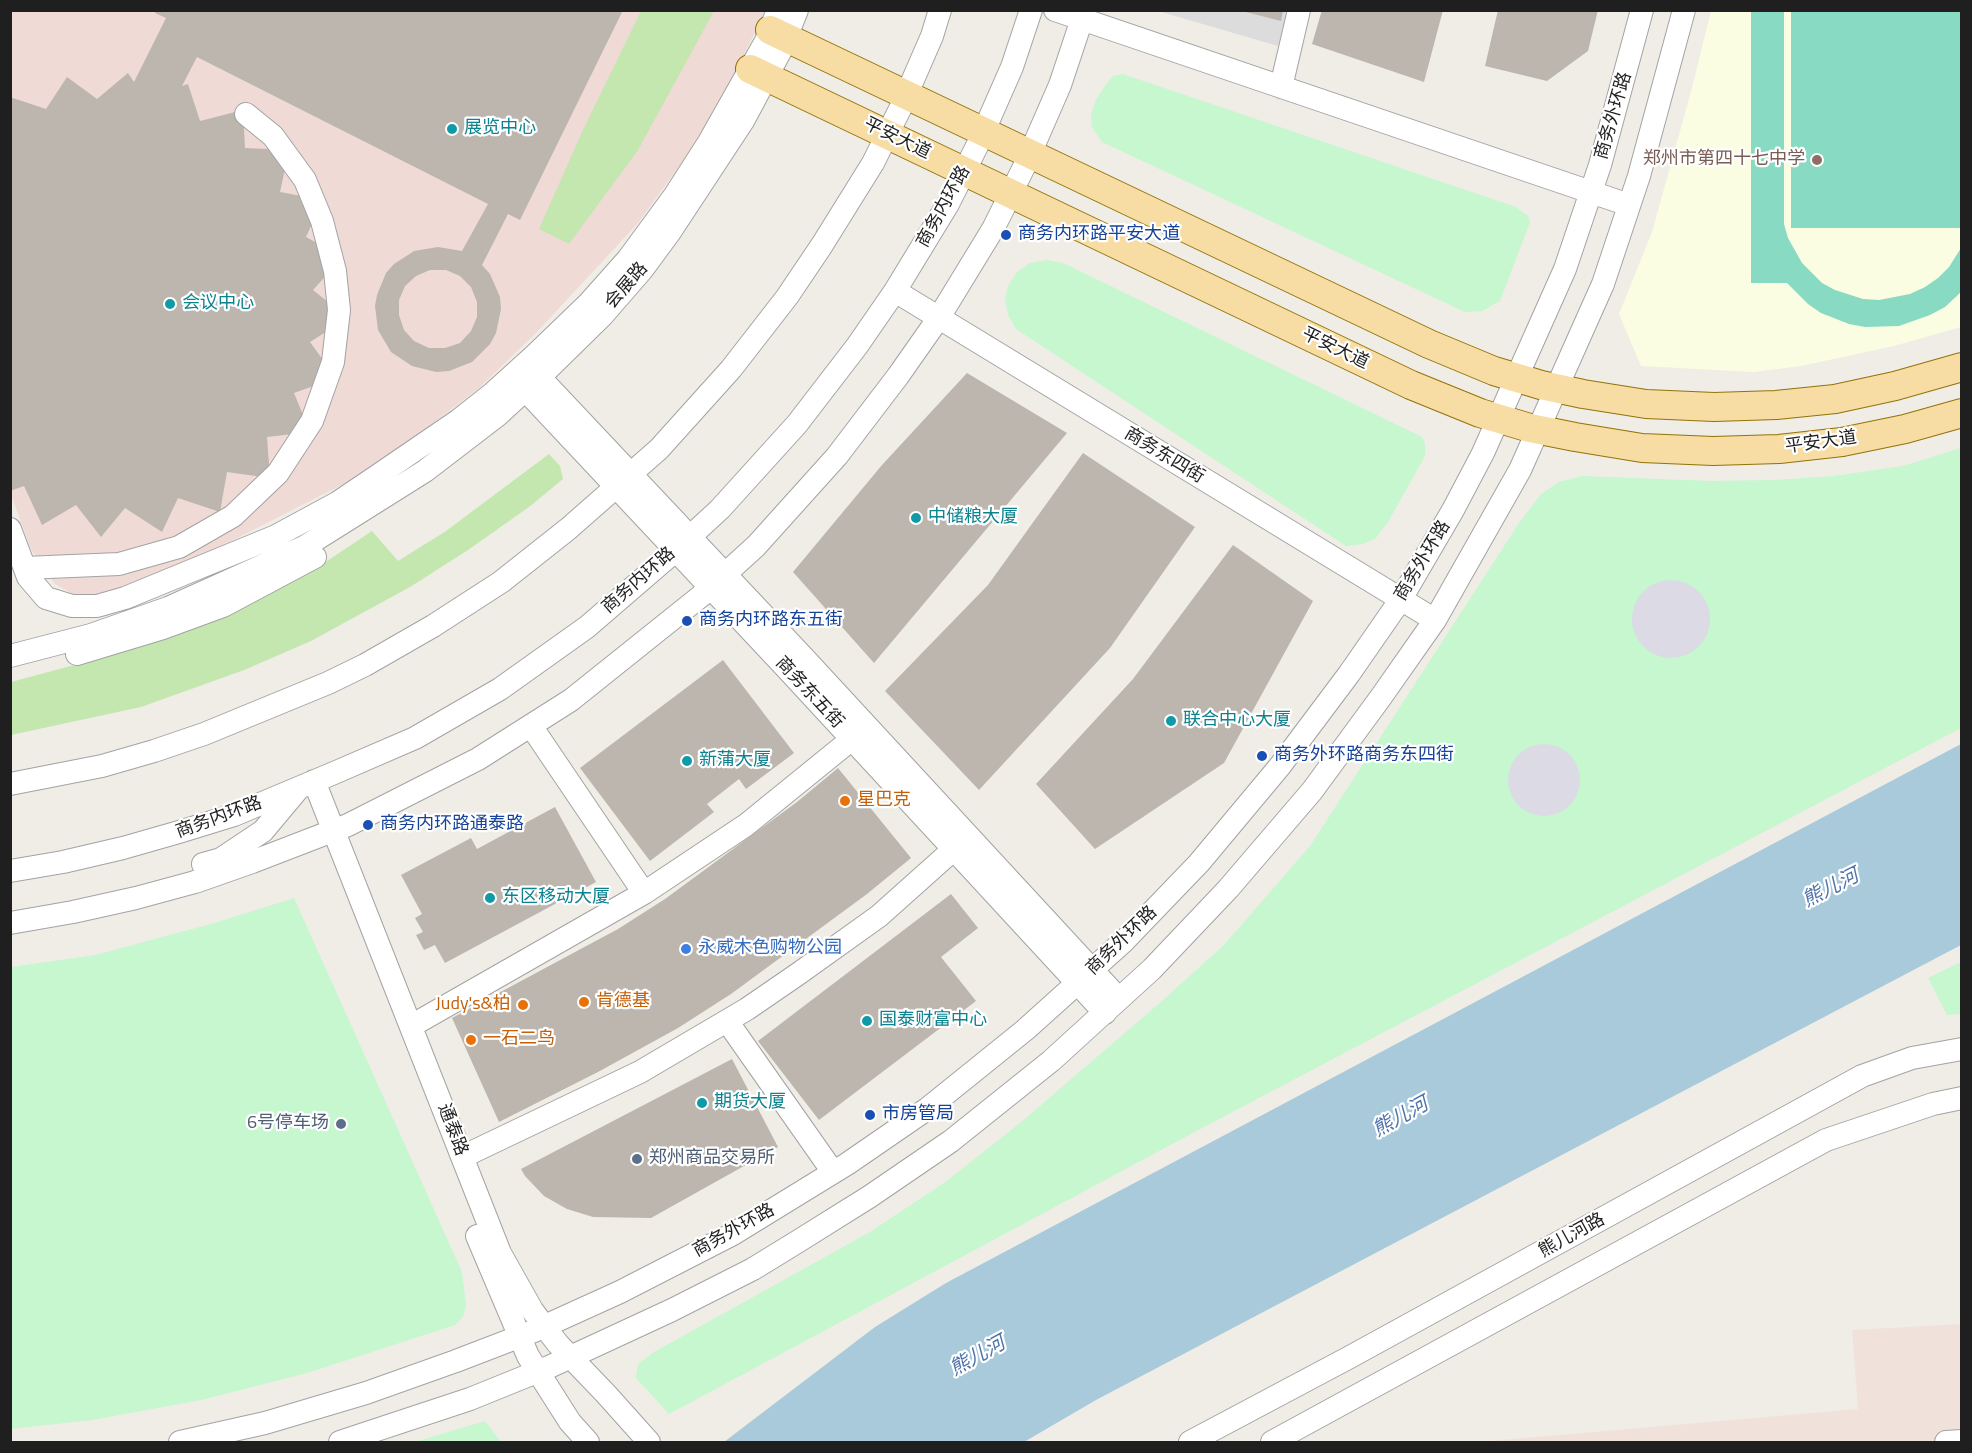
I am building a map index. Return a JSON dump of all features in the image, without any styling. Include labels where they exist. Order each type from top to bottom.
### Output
[{"type":"main road","points":[[778,26],[906,96],[1429,345],[1517,378],[1556,388],[1646,404],[1776,405],[1835,399],[1895,386],[1962,367]]},
{"type":"main road","name":"平安大道","points":[[758,73],[1411,385],[1480,413],[1537,429],[1642,448],[1713,451],[1779,449],[1842,442],[1905,429],[1962,413]]},
{"type":"street","name":"会展路","points":[[383,500],[498,415],[526,376],[627,259],[675,195],[758,73],[778,26],[797,10]]},
{"type":"street","points":[[10,784],[102,766],[194,738],[290,700],[365,665],[433,626],[501,582],[568,529],[624,481],[690,416],[760,333],[822,245],[873,163],[906,96],[932,36],[940,10]]},
{"type":"street","name":"商务内环路","points":[[10,871],[113,851],[179,832],[234,814],[307,784],[415,738],[500,689],[587,627],[720,510],[798,424],[857,346],[895,291],[948,204],[1012,67],[1031,10]]},
{"type":"street","points":[[1054,10],[1084,15],[1281,87],[1629,205]]},
{"type":"street","points":[[1281,87],[1299,10]]},
{"type":"street","name":"商务外环路","points":[[180,1443],[265,1424],[366,1393],[520,1336],[620,1292],[733,1234],[833,1172],[927,1109],[1025,1030],[1085,977],[1157,907],[1229,829],[1321,712],[1401,599],[1458,500],[1483,453],[1565,269],[1592,192],[1642,10]]},
{"type":"street","points":[[340,1443],[470,1399],[538,1372],[637,1328],[753,1269],[868,1197],[951,1141],[1051,1061],[1172,948],[1259,854],[1312,791],[1353,735],[1434,620],[1520,471],[1603,284],[1629,205],[1684,10]]},
{"type":"street","points":[[11,920],[73,912],[136,898],[223,872],[327,834],[439,780],[531,726],[571,700],[656,634],[756,546],[837,456],[938,319],[993,229],[1011,194],[1060,85],[1084,15]]},
{"type":"street","points":[[25,568],[119,564],[179,547],[233,516],[278,473],[312,421],[333,362],[339,310],[335,271],[322,221],[305,180],[273,136],[246,114]]},
{"type":"street","name":"商务东四街","points":[[895,291],[1434,620]]},
{"type":"street","points":[[10,529],[28,577],[46,598],[72,606],[98,606],[125,598],[276,536],[337,503],[526,376]]},
{"type":"street","name":"商务东五街","points":[[526,376],[1112,1006]]},
{"type":"street","points":[[10,672],[102,648],[223,606],[315,557],[348,532],[383,500]]},
{"type":"street","points":[[10,656],[91,635],[178,604],[304,547],[383,500]]},
{"type":"street","name":"商务东五街","points":[[718,581],[852,739],[954,849],[1085,977]]},
{"type":"street","points":[[531,726],[644,893]]},
{"type":"street","points":[[411,1026],[644,893],[746,825],[852,739]]},
{"type":"street","points":[[11,920],[221,859],[263,831],[307,784]]},
{"type":"street","name":"通泰路","points":[[307,784],[486,1258],[538,1372],[570,1422],[588,1443]]},
{"type":"street","name":"通泰路","points":[[327,834],[411,1026],[500,1253],[532,1310],[544,1326],[649,1443]]},
{"type":"street","points":[[462,1157],[640,1072],[727,1021],[879,916],[954,849]]},
{"type":"street","points":[[727,1021],[833,1172]]},
{"type":"street","name":"熊儿河路","points":[[1190,1443],[1862,1076],[1912,1058],[1962,1049]]},
{"type":"street","name":"熊儿河路","points":[[1272,1443],[1826,1140],[1933,1104],[1962,1098]]},
{"type":"street","points":[[1946,1443],[1962,1441]]},
{"type":"shaded area","points":[[11,11],[765,11],[726,92],[683,161],[638,223],[535,334],[479,388],[371,470],[194,560],[146,580],[97,594],[73,594],[55,584],[31,549],[11,495]]},
{"type":"shaded area","points":[[1158,11],[1289,11],[1278,46]]},
{"type":"shaded area","name":"郑州市第四十七中学","points":[[1711,11],[1961,11],[1961,327],[1894,346],[1801,366],[1754,372],[1641,366],[1619,314],[1652,232]]},
{"type":"shaded area","points":[[1671,580],[1686,583],[1698,592],[1707,604],[1710,619],[1707,634],[1698,646],[1686,655],[1671,658],[1656,655],[1644,646],[1635,634],[1632,619],[1635,604],[1644,592],[1656,583]]},
{"type":"shaded area","points":[[1551,744],[1570,754],[1578,766],[1580,780],[1578,794],[1570,806],[1558,814],[1537,816],[1518,806],[1510,794],[1508,773],[1518,754],[1530,746]]},
{"type":"shaded area","points":[[1961,1324],[1961,1442],[1479,1442],[1858,1409],[1852,1330]]},
{"type":"green space","points":[[641,11],[714,11],[638,150],[569,244],[539,229],[583,130]]},
{"type":"green space","points":[[1751,11],[1784,11],[1784,224],[1788,238],[1802,263],[1822,283],[1835,290],[1863,299],[1879,300],[1910,294],[1925,287],[1949,267],[1961,248],[1961,292],[1945,307],[1899,326],[1865,327],[1849,324],[1821,313],[1808,304],[1787,283],[1751,283]]},
{"type":"green space","points":[[1791,11],[1961,11],[1961,228],[1791,228]]},
{"type":"green space","points":[[1123,74],[1516,207],[1528,216],[1530,222],[1500,301],[1482,311],[1465,312],[1102,142],[1092,127],[1091,114],[1104,87],[1113,76]]},
{"type":"green space","points":[[1046,260],[1063,263],[1422,437],[1425,443],[1425,456],[1388,522],[1375,539],[1363,544],[1346,546],[1016,329],[1008,315],[1005,299],[1008,286],[1017,272],[1030,263]]},
{"type":"green space","points":[[1961,448],[1961,728],[1202,1128],[669,1414],[636,1378],[638,1364],[654,1352],[870,1232],[944,1183],[1020,1123],[1224,945],[1310,846],[1519,523],[1541,494],[1559,482],[1582,476],[1712,481],[1834,476],[1903,466]]},
{"type":"green space","points":[[549,454],[560,466],[563,479],[529,507],[410,587],[311,641],[244,670],[141,707],[11,735],[11,682],[119,653],[318,567],[372,531],[398,561],[446,531]]},
{"type":"green space","points":[[294,898],[462,1272],[466,1305],[463,1317],[455,1325],[307,1373],[201,1400],[92,1420],[11,1429],[11,967],[95,955],[211,924]]},
{"type":"green space","points":[[1961,962],[1961,1014],[1947,1015],[1928,978]]},
{"type":"green space","points":[[485,1421],[501,1442],[415,1442]]},
{"type":"water","name":"熊儿河","points":[[1961,744],[1961,945],[1096,1400],[1024,1442],[724,1442],[875,1327],[946,1283]]},
{"type":"building","name":"会议中心","points":[[156,10],[623,10],[520,220],[508,214],[482,265],[490,274],[500,297],[501,309],[496,333],[490,344],[472,362],[449,371],[436,372],[412,366],[391,352],[378,330],[375,306],[377,295],[386,273],[394,264],[414,251],[438,247],[462,251],[488,204],[197,57],[182,86],[188,84],[200,121],[243,110],[245,148],[289,150],[280,192],[323,200],[306,237],[343,257],[313,290],[348,318],[310,342],[336,378],[294,393],[310,432],[267,437],[270,478],[227,472],[220,512],[178,498],[162,532],[125,508],[101,537],[76,505],[42,525],[24,486],[10,491],[10,97],[46,109],[67,77],[97,99],[128,73],[134,82],[166,18],[155,13]],"holes":[[[430,270],[446,270],[460,276],[471,287],[477,302],[477,317],[471,331],[460,343],[445,348],[429,348],[414,341],[404,330],[399,315],[399,300],[405,286],[416,276]]]},
{"type":"building","points":[[1238,10],[1283,10],[1281,21]]},
{"type":"building","points":[[1322,10],[1443,10],[1424,82],[1312,44]]},
{"type":"building","points":[[1498,10],[1598,10],[1588,51],[1547,81],[1485,66]]},
{"type":"building","name":"中储粮大厦","points":[[967,373],[1067,433],[874,663],[793,572],[882,465]]},
{"type":"building","points":[[1083,453],[1195,527],[1110,648],[979,790],[885,691],[988,585]]},
{"type":"building","name":"联合中心大厦","points":[[1233,545],[1313,601],[1224,763],[1095,849],[1036,784],[1133,679]]},
{"type":"building","name":"新蒲大厦","points":[[723,660],[794,753],[746,789],[739,779],[707,804],[714,812],[650,861],[580,768]]},
{"type":"building","name":"永威木色购物公园","points":[[838,768],[911,858],[867,894],[731,994],[678,1028],[499,1122],[452,1018],[618,929],[665,899],[797,802]]},
{"type":"building","name":"东区移动大厦","points":[[555,807],[596,882],[445,963],[435,945],[424,950],[416,935],[423,932],[415,918],[422,914],[401,875],[471,838],[477,849]]},
{"type":"building","name":"国泰财富中心","points":[[951,894],[978,928],[941,957],[976,1001],[819,1120],[758,1041]]},
{"type":"building","name":"期货大厦","points":[[732,1059],[778,1147],[651,1218],[593,1217],[567,1209],[544,1196],[521,1169]]},
{"type":"place","name":"展览中心","points":[[452,129]]},
{"type":"place","name":"郑州市第四十七中学","points":[[1817,160]]},
{"type":"place","name":"商务内环路平安大道","points":[[1006,235]]},
{"type":"place","name":"会议中心","points":[[170,304]]},
{"type":"place","name":"中储粮大厦","points":[[916,518]]},
{"type":"place","name":"商务内环路东五街","points":[[687,621]]},
{"type":"place","name":"联合中心大厦","points":[[1171,721]]},
{"type":"place","name":"商务外环路商务东四街","points":[[1262,756]]},
{"type":"place","name":"新蒲大厦","points":[[687,761]]},
{"type":"place","name":"星巴克","points":[[845,801]]},
{"type":"place","name":"商务内环路通泰路","points":[[368,825]]},
{"type":"place","name":"东区移动大厦","points":[[490,898]]},
{"type":"place","name":"永威木色购物公园","points":[[686,949]]},
{"type":"place","name":"肯德基","points":[[584,1002]]},
{"type":"place","name":"Judy's&柏","points":[[523,1005]]},
{"type":"place","name":"国泰财富中心","points":[[867,1021]]},
{"type":"place","name":"一石二鸟","points":[[471,1040]]},
{"type":"place","name":"期货大厦","points":[[702,1103]]},
{"type":"place","name":"市房管局","points":[[870,1115]]},
{"type":"place","name":"6号停车场","points":[[341,1124]]},
{"type":"place","name":"郑州商品交易所","points":[[637,1159]]}]
